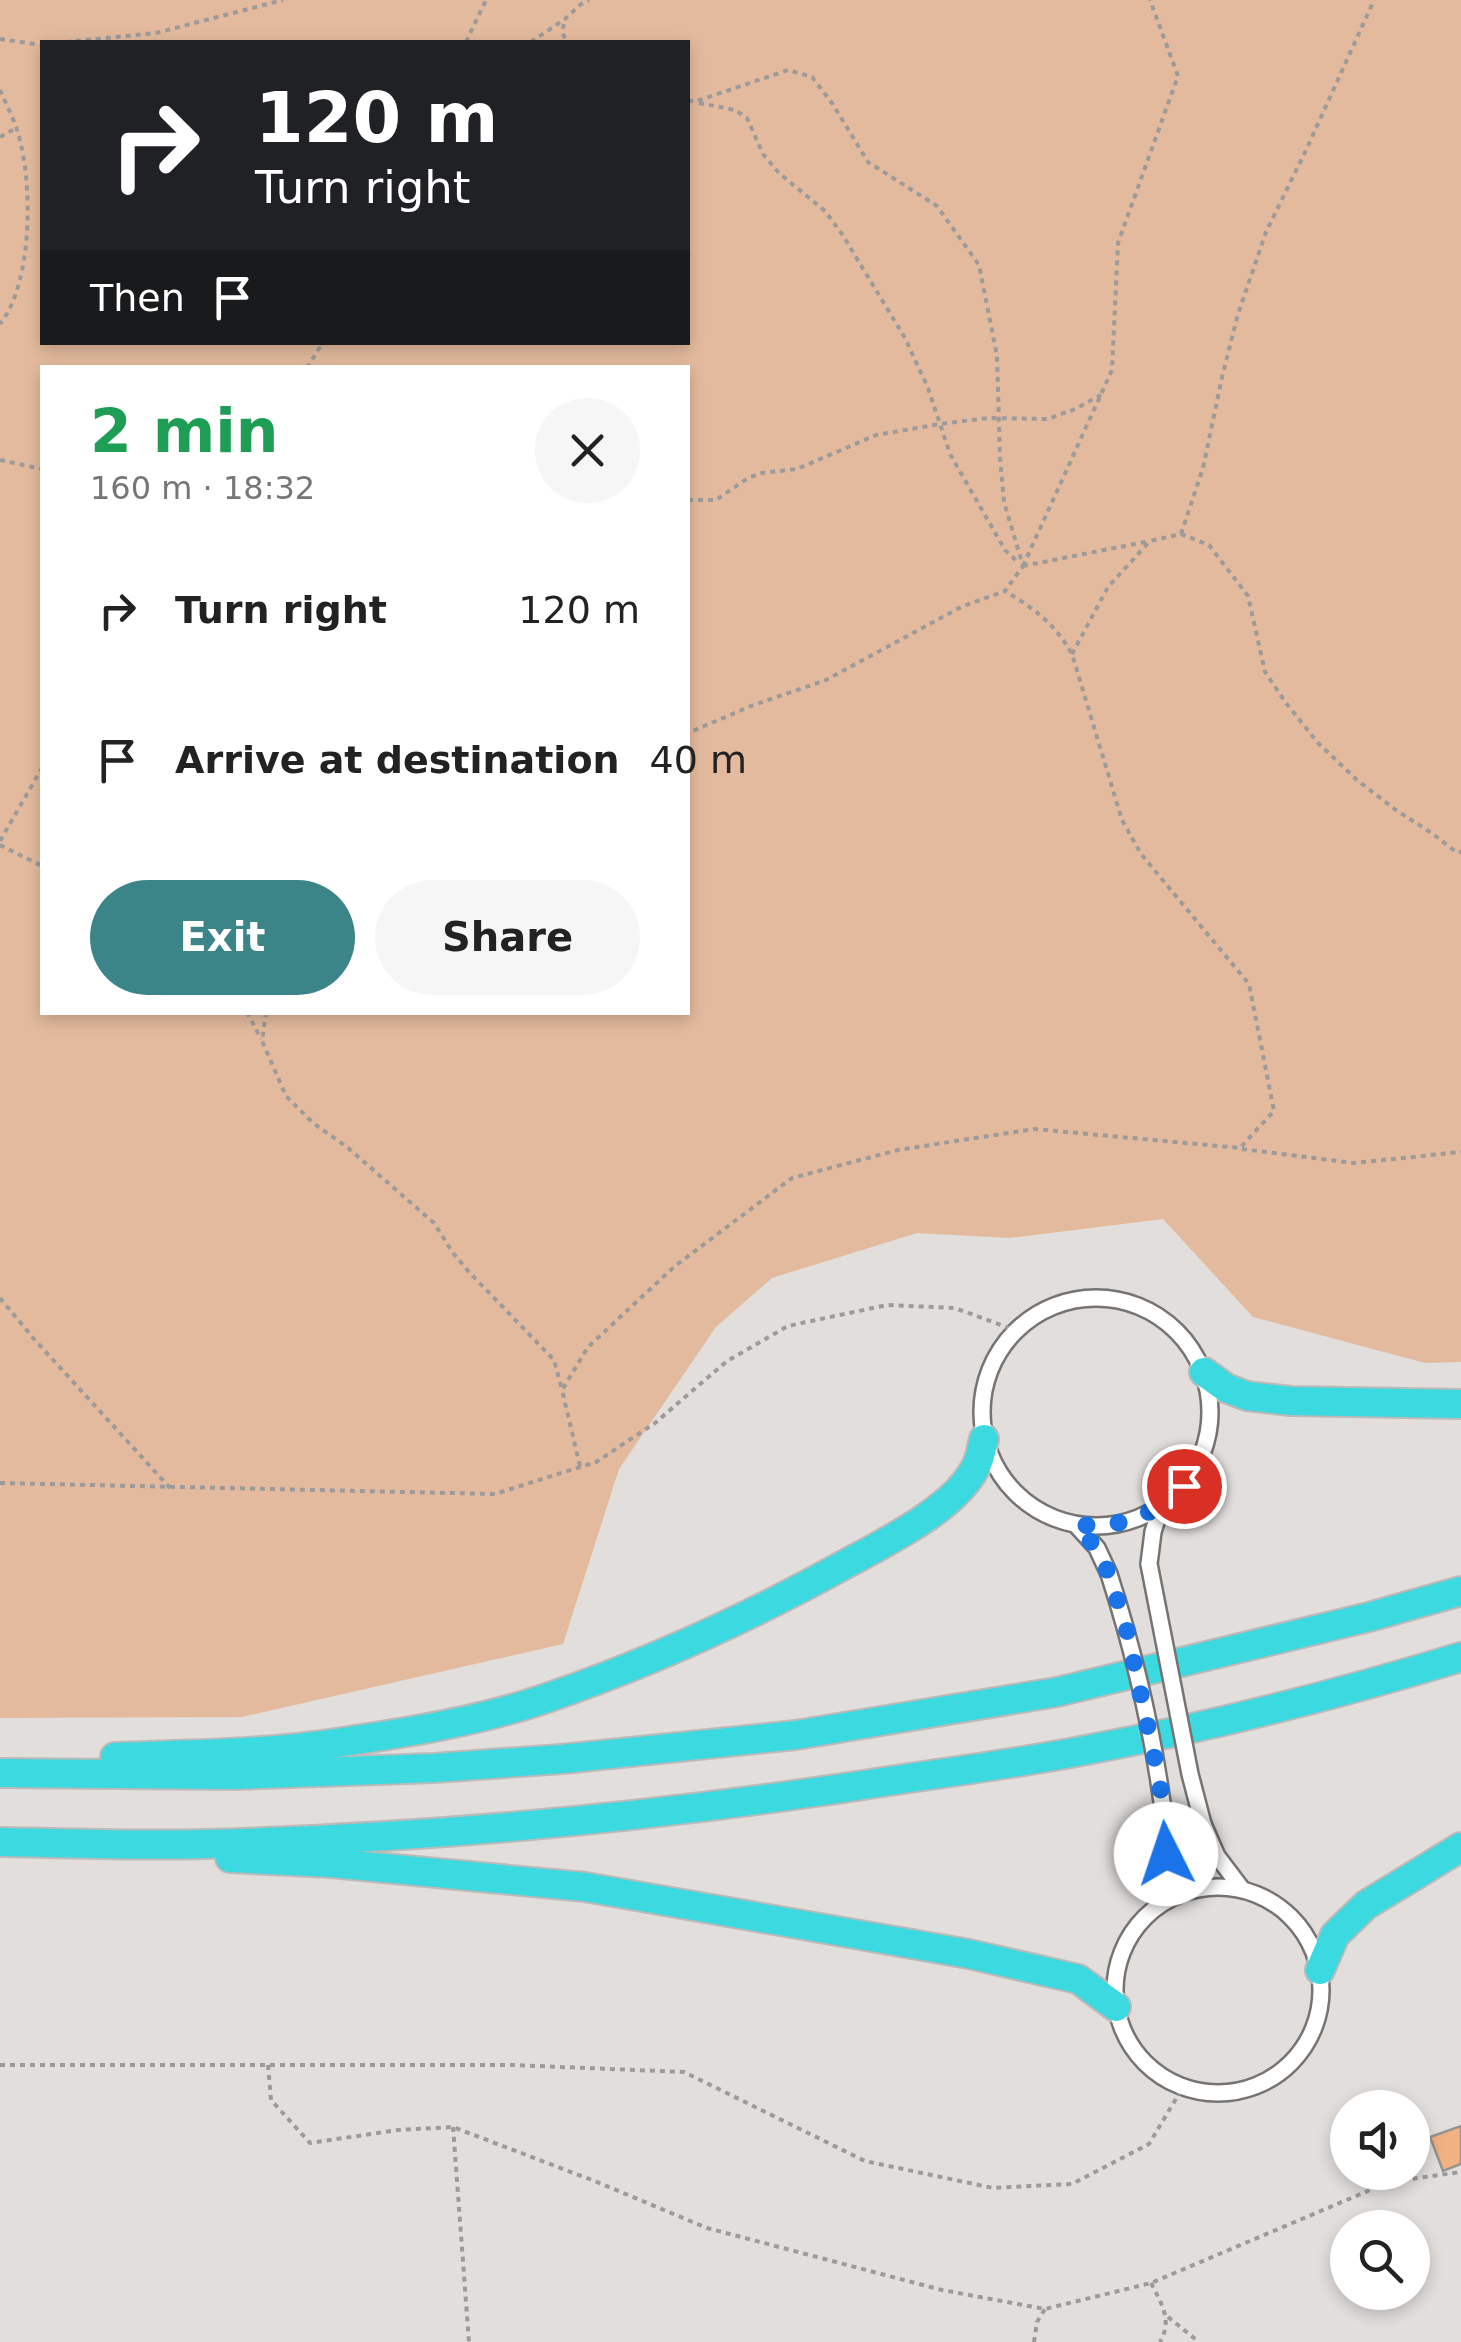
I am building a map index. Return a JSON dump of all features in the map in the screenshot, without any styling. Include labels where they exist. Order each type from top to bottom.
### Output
[{"type":"highway","points":[[1204,1372],[1246,1396],[1291,1401],[1452,1402]]},
{"type":"highway","points":[[0,1761],[339,1743],[447,1724],[541,1700],[727,1626],[886,1542],[947,1503],[969,1478],[984,1439]]},
{"type":"highway","points":[[0,1773],[236,1775],[434,1768],[796,1735],[1057,1692],[1461,1591]]},
{"type":"highway","points":[[0,1842],[202,1844],[363,1836],[580,1821],[810,1794],[1131,1741],[1220,1722],[1461,1657]]},
{"type":"highway","points":[[202,1844],[232,1859],[331,1863],[585,1886],[969,1954],[1078,1979],[1116,2006]]},
{"type":"highway","points":[[1320,1970],[1335,1936],[1366,1904],[1461,1848]]},
{"type":"street","points":[[1082,1297],[1121,1299],[1156,1313],[1185,1338],[1204,1372],[1211,1401],[1210,1432],[1200,1461],[1184,1486],[1160,1506],[1134,1520],[1105,1526],[1076,1525],[1044,1514],[1017,1496],[996,1470],[984,1439],[981,1400],[992,1362],[1014,1330],[1046,1308],[1082,1297]]},
{"type":"street","points":[[1160,1506],[1152,1532],[1150,1564],[1190,1774],[1203,1824],[1217,1856],[1242,1889]]},
{"type":"street","points":[[1076,1525],[1096,1548],[1109,1574],[1126,1626],[1149,1731],[1166,1833],[1166,1875],[1158,1906]]},
{"type":"street","points":[[1213,1887],[1242,1889],[1270,1900],[1293,1918],[1310,1942],[1320,1970],[1321,2000],[1313,2030],[1296,2057],[1273,2077],[1229,2091],[1183,2087],[1159,2074],[1139,2056],[1124,2033],[1116,2006],[1116,1978],[1123,1950],[1138,1926],[1158,1906],[1184,1892],[1213,1887]]},
{"type":"path","points":[[86,40],[156,33],[283,0]]},
{"type":"path","points":[[467,40],[486,0]]},
{"type":"path","points":[[535,40],[590,0]]},
{"type":"path","points":[[690,732],[826,680],[962,607],[1005,591],[1023,566],[1112,370],[1118,243],[1178,76],[1150,0]]},
{"type":"path","points":[[1180,534],[1203,468],[1238,314],[1266,232],[1374,0]]},
{"type":"path","points":[[566,19],[562,32],[566,40]]},
{"type":"path","points":[[0,39],[40,45]]},
{"type":"path","points":[[690,101],[788,70],[812,76],[868,162],[937,206],[979,265],[997,356],[1004,502],[1023,566]]},
{"type":"path","points":[[0,90],[16,128],[29,202],[24,261],[10,312],[0,324]]},
{"type":"path","points":[[690,101],[736,110],[747,118],[762,154],[825,211],[842,234],[905,338],[928,388],[950,454],[1005,550],[1023,566]]},
{"type":"path","points":[[0,137],[16,128]]},
{"type":"path","points":[[690,500],[716,500],[748,478],[797,469],[876,436],[999,418],[1048,419],[1102,394]]},
{"type":"path","points":[[0,460],[40,470]]},
{"type":"path","points":[[1023,566],[1180,534],[1209,545],[1248,596],[1265,672],[1318,744],[1396,810],[1461,852]]},
{"type":"path","points":[[1072,654],[1108,587],[1150,541]]},
{"type":"path","points":[[1005,591],[1036,610],[1072,654],[1122,820],[1141,854],[1250,984],[1274,1111],[1240,1148]]},
{"type":"path","points":[[40,772],[0,843],[40,865]]},
{"type":"path","points":[[249,1015],[286,1096],[434,1223],[453,1253],[554,1360],[580,1466]]},
{"type":"path","points":[[262,1041],[266,1015]]},
{"type":"path","points":[[562,1390],[588,1347],[674,1266],[792,1178],[898,1150],[1034,1129],[1354,1163],[1461,1152]]},
{"type":"path","points":[[0,1298],[170,1488]]},
{"type":"path","points":[[0,1483],[496,1494],[596,1462],[654,1423],[727,1361],[788,1326],[887,1305],[954,1308],[1014,1330]]},
{"type":"path","points":[[0,2065],[513,2064],[684,2072],[865,2160],[993,2188],[1072,2184],[1149,2144],[1183,2087]]},
{"type":"path","points":[[268,2065],[271,2100],[310,2143],[398,2130],[453,2127],[707,2228],[942,2290],[1045,2309],[1151,2283],[1389,2182],[1461,2172]]},
{"type":"path","points":[[453,2127],[469,2342]]},
{"type":"path","points":[[1151,2283],[1167,2315],[1200,2342]]},
{"type":"path","points":[[1034,2342],[1037,2322],[1045,2309]]},
{"type":"path","points":[[1160,2342],[1166,2333],[1167,2315]]},
{"type":"shaded area","points":[[0,0],[1461,0],[1461,1362],[1425,1363],[1253,1317],[1163,1219],[1009,1238],[917,1233],[772,1278],[716,1327],[619,1469],[563,1644],[242,1717],[0,1718]]},
{"type":"building","points":[[1461,2126],[1461,2164],[1443,2171],[1430,2137]]},
{"type":"route","points":[[1166,1854],[1160,1784],[1126,1626],[1109,1574],[1096,1548],[1076,1525],[1105,1526],[1134,1520],[1160,1506],[1184,1486]]}]
